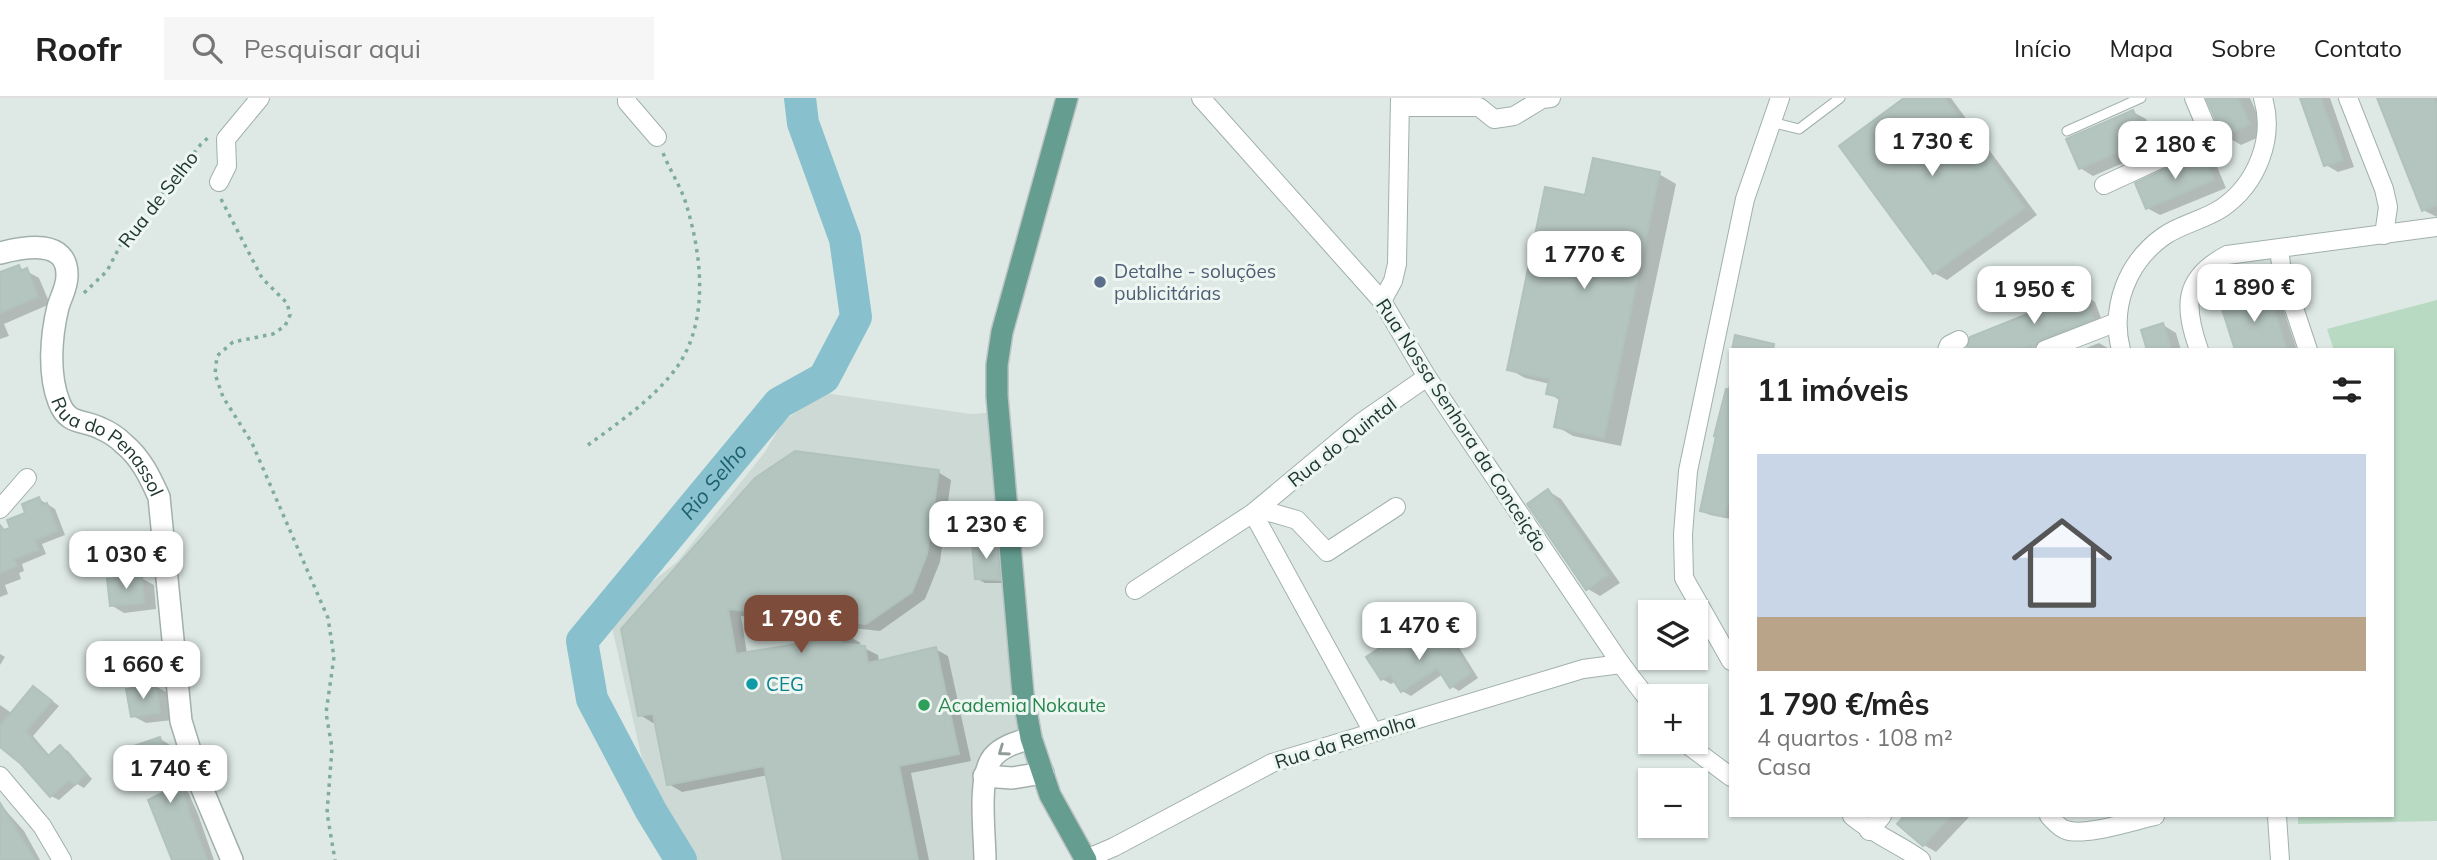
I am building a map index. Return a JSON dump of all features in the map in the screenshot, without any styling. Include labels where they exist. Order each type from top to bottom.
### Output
[{"type":"main road","points":[[1067,98],[1002,332],[997,396],[1023,694],[1031,738],[1050,794],[1086,860]]},
{"type":"street","name":"Rua de Selho","points":[[219,182],[227,166],[226,139],[260,98]]},
{"type":"street","points":[[627,98],[627,102],[657,137]]},
{"type":"street","name":"Rua Nossa Senhora da Conceição","points":[[1201,98],[1382,300],[1427,377],[1638,686]]},
{"type":"street","points":[[1382,300],[1393,281],[1397,264],[1400,103],[1479,107],[1494,118],[1514,116],[1542,99],[1551,98]]},
{"type":"street","points":[[1729,657],[1684,578],[1683,534],[1688,471],[1745,199],[1780,98]]},
{"type":"street","points":[[2104,185],[2210,136],[2194,98]]},
{"type":"street","points":[[2120,348],[2116,331],[2118,303],[2129,276],[2146,251],[2165,235],[2223,207],[2241,191],[2256,170],[2266,139],[2266,108],[2263,98]]},
{"type":"street","points":[[2348,98],[2384,189],[2388,207],[2384,235]]},
{"type":"street","points":[[2198,348],[2189,322],[2189,301],[2195,281],[2210,264],[2227,255],[2437,227]]},
{"type":"street","name":"Rua do Penassol","points":[[0,253],[35,246],[52,250],[64,261],[68,275],[58,308],[53,350],[53,380],[60,405],[71,420],[100,427],[125,444],[145,467],[159,497],[181,722],[201,786],[232,860]]},
{"type":"street","points":[[2279,249],[2282,272],[2307,348]]},
{"type":"street","points":[[2053,348],[2117,322]]},
{"type":"street","name":"Rua do Quintal","points":[[1135,590],[1256,511],[1362,422],[1427,377]]},
{"type":"street","points":[[0,509],[27,478]]},
{"type":"street","name":"Rua do Quintal","points":[[1256,511],[1297,520],[1327,552],[1396,507]]},
{"type":"street","points":[[1256,511],[1373,732]]},
{"type":"street","name":"Rua da Remolha","points":[[1086,860],[1272,763],[1583,669],[1621,664]]},
{"type":"street","points":[[985,860],[984,776],[993,757],[1010,745],[1031,738]]},
{"type":"street","points":[[1700,754],[1729,776]]},
{"type":"street","points":[[984,776],[1004,778],[1043,773]]},
{"type":"street","points":[[0,776],[42,826],[62,860]]},
{"type":"street","points":[[1853,817],[1869,831],[1921,860]]},
{"type":"street","points":[[1869,831],[1881,817]]},
{"type":"street","points":[[2050,817],[2068,831],[2098,830],[2151,817]]},
{"type":"street","points":[[2277,818],[2280,860]]},
{"type":"lane","points":[[1771,122],[1799,129],[1840,98]]},
{"type":"lane","points":[[2067,131],[2130,100],[2141,98]]},
{"type":"path","name":"Rua de Selho","points":[[65,288],[84,293],[107,271],[120,246],[211,135]]},
{"type":"path","points":[[588,445],[639,407],[677,367],[695,330],[700,270],[687,205],[657,137]]},
{"type":"path","points":[[219,182],[218,193],[261,278],[287,303],[290,315],[285,326],[273,334],[233,342],[217,356],[215,374],[223,397],[252,443],[328,618],[334,657],[326,713],[332,748],[327,813],[335,860]]},
{"type":"shaded area","points":[[825,393],[971,414],[997,412],[1026,728],[1013,732],[1011,744],[993,757],[985,860],[696,860],[657,795],[642,759],[611,623],[629,600],[677,562],[765,452],[783,421]]},
{"type":"green space","points":[[2437,300],[2437,821],[2298,824],[2298,817],[2394,817],[2394,348],[2333,348],[2327,329]]},
{"type":"building","points":[[1904,98],[1945,98],[2025,208],[1933,274],[1839,146]]},
{"type":"building","points":[[2206,98],[2238,98],[2250,124],[2223,136]]},
{"type":"building","points":[[2300,98],[2321,98],[2343,160],[2324,166]]},
{"type":"building","points":[[2377,98],[2434,98],[2437,107],[2437,205],[2422,211]]},
{"type":"building","points":[[2133,110],[2146,141],[2079,169],[2066,139]]},
{"type":"building","points":[[2202,152],[2214,180],[2146,209],[2135,183]]},
{"type":"building","points":[[1593,158],[1660,172],[1604,438],[1554,427],[1560,397],[1546,394],[1549,379],[1507,370],[1545,187],[1585,195]]},
{"type":"building","points":[[19,265],[21,271],[27,268],[38,297],[0,313],[0,272]]},
{"type":"building","points":[[2268,290],[2286,348],[2234,348],[2221,306]]},
{"type":"building","points":[[2082,292],[2093,319],[2041,339],[2035,348],[2031,345],[2023,348],[1967,348],[1970,337]]},
{"type":"building","points":[[2163,323],[2171,348],[2146,348],[2141,330]]},
{"type":"building","points":[[1735,335],[1774,344],[1773,348],[1732,348]]},
{"type":"building","points":[[1726,389],[1729,390],[1729,499],[1725,517],[1700,511]]},
{"type":"building","name":"CEG","points":[[795,451],[939,470],[927,554],[912,592],[866,624],[728,609],[736,654],[850,635],[839,643],[865,646],[868,663],[936,647],[959,754],[899,766],[918,860],[783,860],[764,766],[667,785],[653,714],[638,716],[621,629],[755,478]]},
{"type":"building","points":[[1548,489],[1608,575],[1586,590],[1527,504]]},
{"type":"building","points":[[39,497],[42,505],[47,503],[58,531],[35,540],[39,550],[14,559],[17,566],[0,573],[0,525],[4,530],[10,528],[7,520],[25,513],[22,504]]},
{"type":"building","points":[[996,541],[1000,580],[975,579],[972,542]]},
{"type":"building","points":[[142,576],[144,603],[110,606],[107,579]]},
{"type":"building","points":[[1445,631],[1471,673],[1450,688],[1437,668],[1401,692],[1390,675],[1381,680],[1366,657],[1397,636],[1413,653]]},
{"type":"building","points":[[156,684],[160,713],[131,717],[126,689]]},
{"type":"building","points":[[33,686],[52,701],[26,731],[48,756],[60,745],[86,774],[75,785],[69,780],[50,797],[21,764],[0,747],[0,726]]},
{"type":"building","points":[[160,737],[172,777],[174,776],[189,808],[207,860],[172,860],[148,800],[164,792],[151,768],[141,771],[134,746]]},
{"type":"building","points":[[0,803],[35,860],[0,860]]},
{"type":"building","points":[[1903,817],[1950,817],[1923,846],[1897,824]]},
{"type":"waterway","name":"Rio Selho","points":[[681,860],[651,811],[592,699],[582,641],[779,403],[824,378],[856,317],[845,239],[803,123],[800,98]]},
{"type":"place","name":"Detalhe - soluções publicitárias","points":[[1100,282]]},
{"type":"place","name":"CEG","points":[[752,684]]},
{"type":"place","name":"Academia Nokaute","points":[[924,705]]}]
